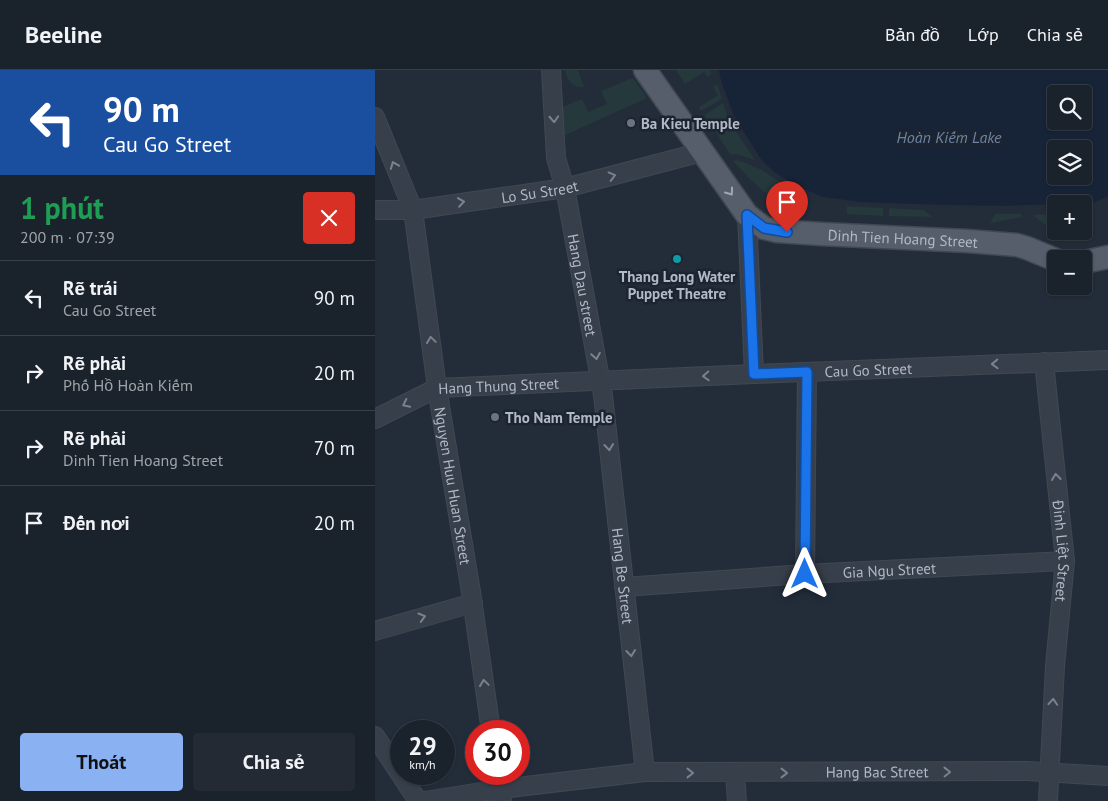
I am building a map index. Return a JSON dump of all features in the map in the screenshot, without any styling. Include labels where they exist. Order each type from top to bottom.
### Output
[{"type":"main road","name":"Dinh Tien Hoang Street","points":[[645,70],[747,215],[764,228],[821,234],[1017,245],[1047,256]]},
{"type":"main road","points":[[1092,260],[1108,257]]},
{"type":"street","points":[[551,70],[556,158],[565,188]]},
{"type":"street","name":"Nguyen Huu Huan Street","points":[[375,118],[413,210],[437,388],[473,603],[489,720]]},
{"type":"street","name":"Lo Su Street","points":[[375,210],[413,210],[565,188],[702,152]]},
{"type":"street","name":"Hang Dau street","points":[[565,188],[600,382]]},
{"type":"street","points":[[747,215],[754,374]]},
{"type":"street","name":"Cau Go Street","points":[[600,382],[1108,360]]},
{"type":"street","name":"Đinh Liệt Street","points":[[1044,362],[1065,561],[1055,666],[1048,801]]},
{"type":"street","points":[[805,574],[807,372]]},
{"type":"street","name":"Hang Thung Street","points":[[375,419],[437,388],[600,382]]},
{"type":"street","name":"Hang Be Street","points":[[600,382],[645,772]]},
{"type":"street","name":"Gia Ngu Street","points":[[624,587],[805,574],[1065,561]]},
{"type":"street","points":[[375,631],[473,603]]},
{"type":"street","points":[[375,736],[418,801]]},
{"type":"street","name":"Hang Bac Street","points":[[425,801],[500,788],[645,772],[1049,772],[1108,776]]},
{"type":"street","points":[[735,773],[737,801]]},
{"type":"shaded area","points":[[565,70],[578,70],[584,87],[573,85],[567,77]]},
{"type":"shaded area","points":[[676,70],[709,70],[712,74],[707,77],[704,72],[685,84]]},
{"type":"shaded area","points":[[633,78],[647,98],[563,136],[560,108],[582,99],[588,112],[607,104],[601,91]]},
{"type":"shaded area","points":[[717,84],[722,99],[701,111],[699,107],[718,95],[713,87]]},
{"type":"shaded area","points":[[723,103],[729,121],[755,160],[736,154],[731,155],[704,115]]},
{"type":"shaded area","points":[[738,160],[762,170],[795,192],[794,205],[786,205],[761,189],[733,161]]},
{"type":"shaded area","points":[[847,206],[883,208],[883,216],[847,214]]},
{"type":"shaded area","points":[[889,208],[923,210],[933,217],[889,216]]},
{"type":"shaded area","points":[[995,214],[1021,214],[1022,217],[990,223]]},
{"type":"shaded area","points":[[1047,214],[1047,225],[1044,224],[1033,215]]},
{"type":"water","name":"Hoàn Kiếm Lake","points":[[719,70],[1108,70],[1108,197],[1092,203],[1092,195],[1047,195],[1047,205],[1004,206],[861,202],[823,197],[797,186],[774,172],[760,158],[734,116],[721,81]]},
{"type":"place","name":"Ba Kieu Temple","points":[[631,123]]},
{"type":"place","name":"Thang Long Water Puppet Theatre","points":[[677,259]]},
{"type":"place","name":"Tho Nam Temple","points":[[495,417]]},
{"type":"route","points":[[787,232],[764,228],[747,215],[754,374],[807,372],[805,574]]}]
